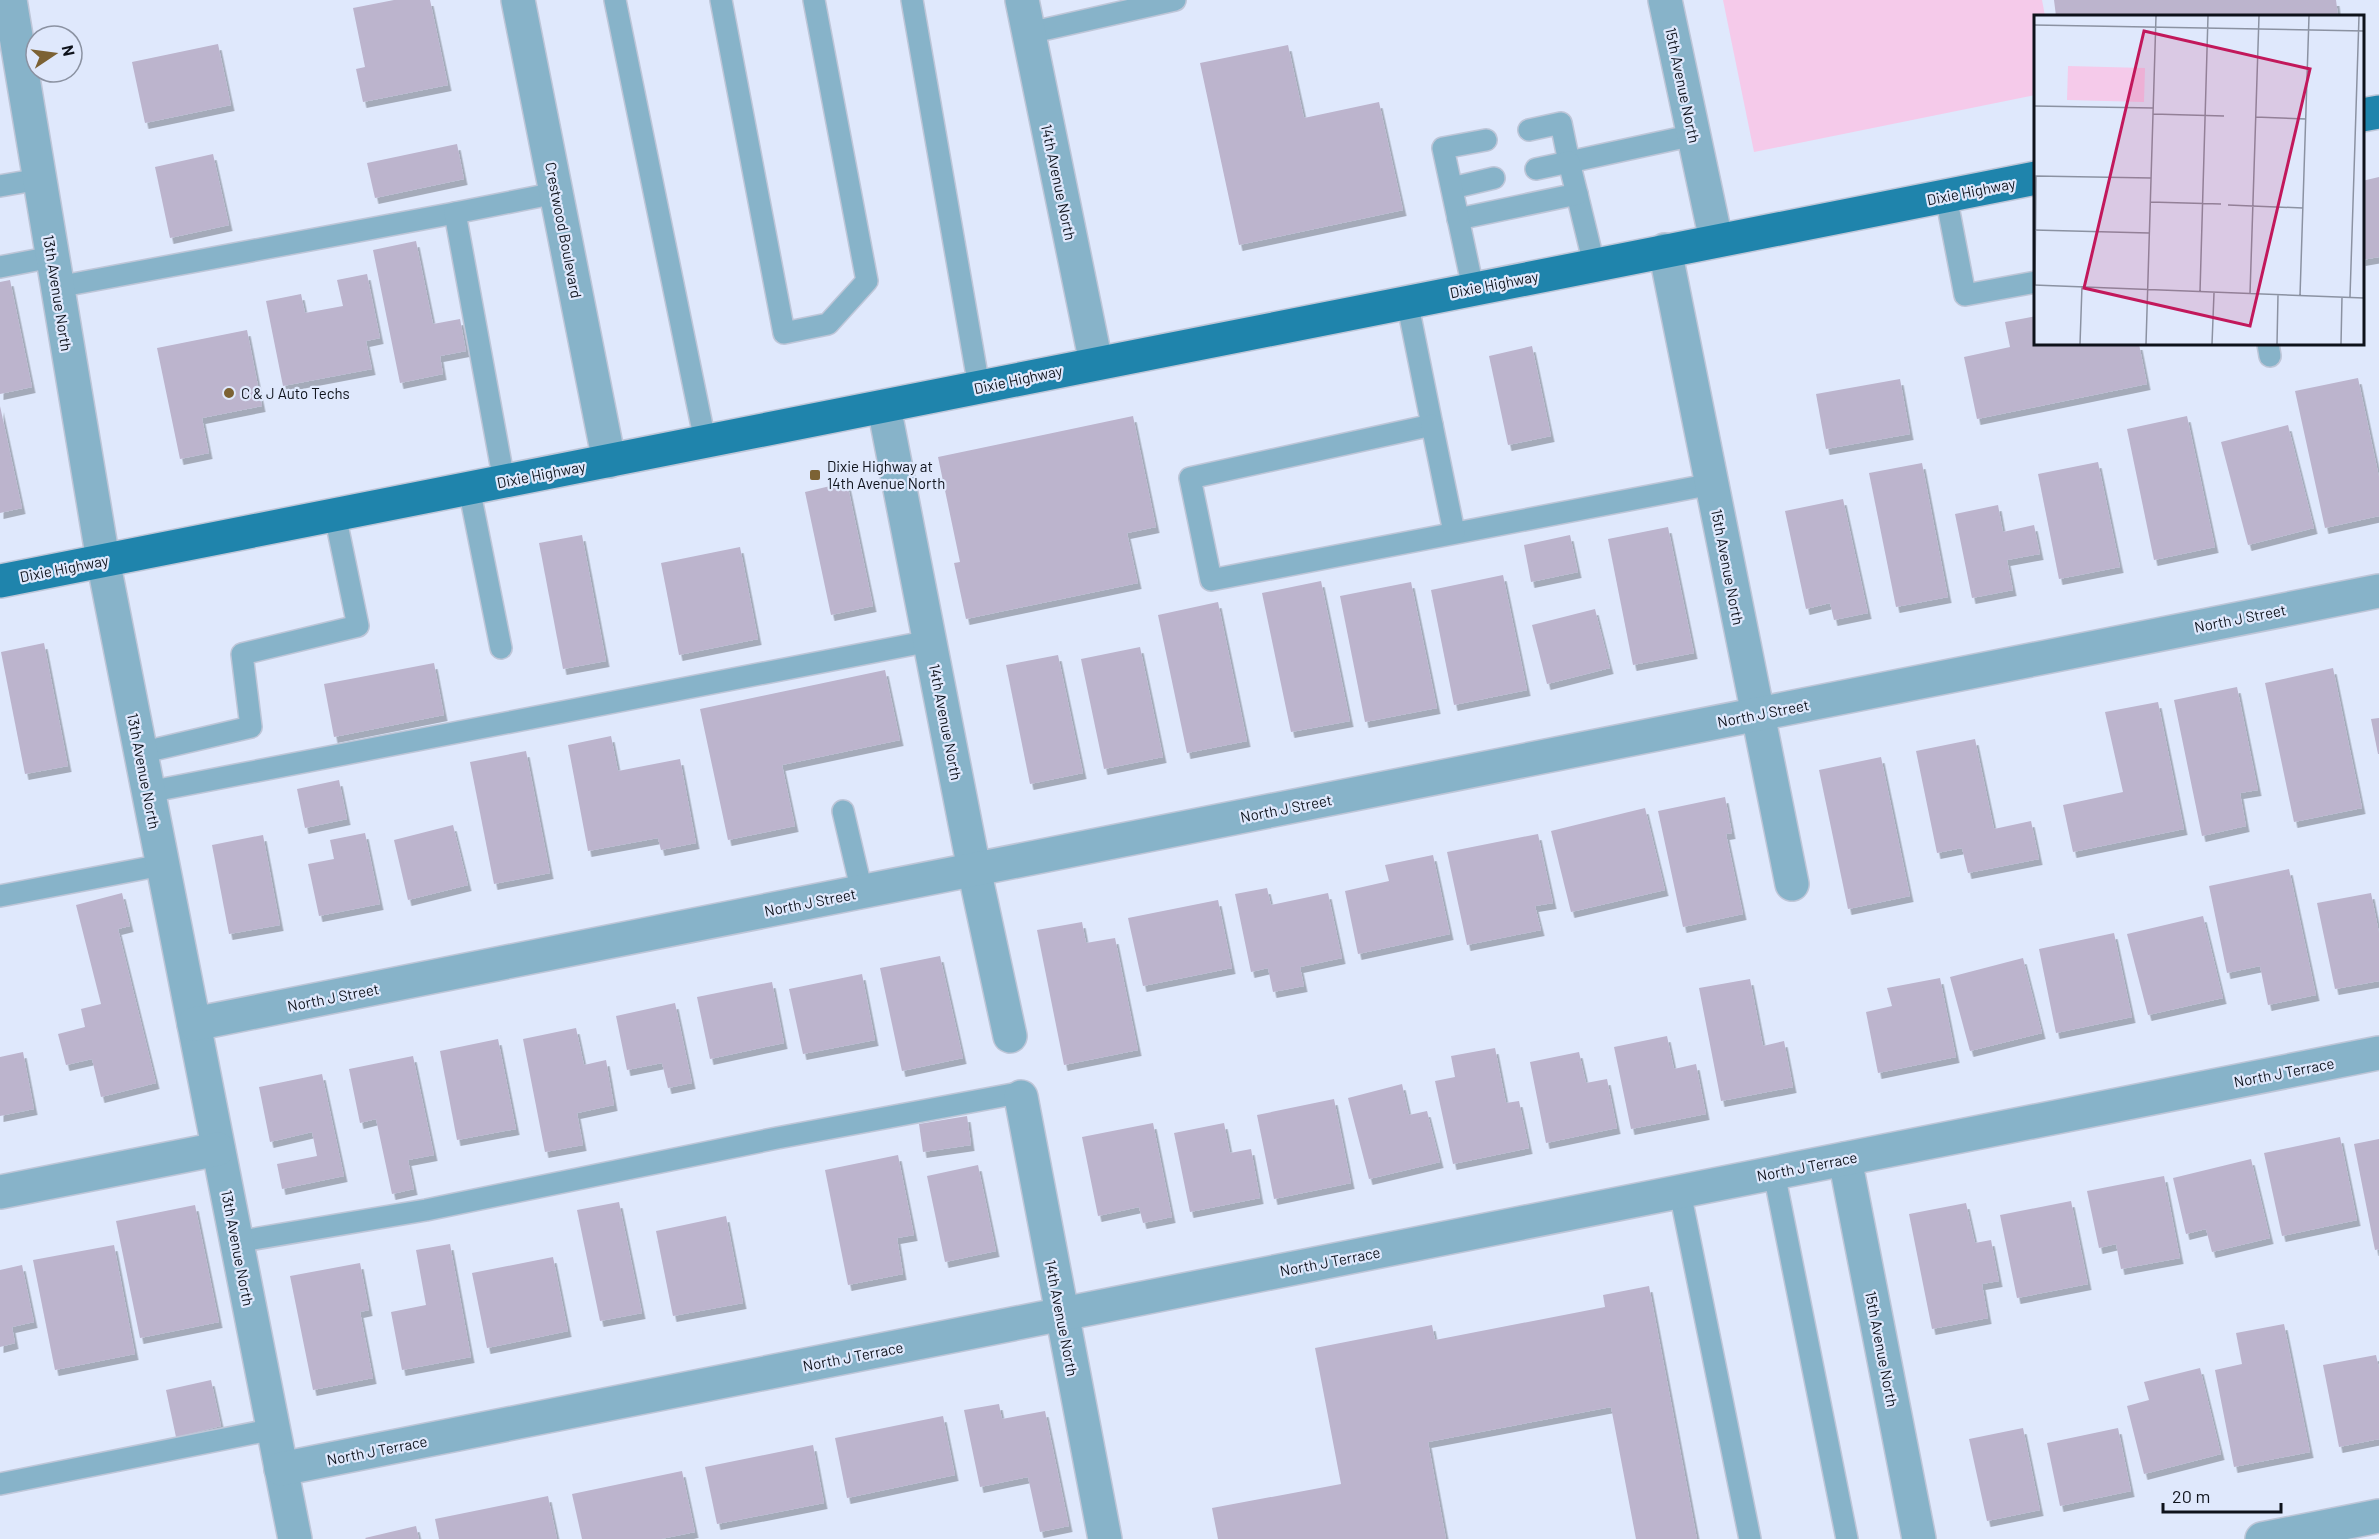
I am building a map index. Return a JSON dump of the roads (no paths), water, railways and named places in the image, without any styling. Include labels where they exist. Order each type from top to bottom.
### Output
[{"type":"main road","points":[[2364,115],[2379,112]]},
{"type":"main road","name":"Dixie Highway","points":[[0,581],[2034,178]]},
{"type":"street","name":"13th Avenue North","points":[[10,0],[103,561],[295,1539]]},
{"type":"street","name":"Crestwood Boulevard","points":[[518,0],[609,461]]},
{"type":"street","name":"14th Avenue North","points":[[1022,0],[1096,363]]},
{"type":"street","name":"15th Avenue North","points":[[1665,0],[1716,240]]},
{"type":"street","name":"15th Avenue North","points":[[1665,250],[1792,884]]},
{"type":"street","name":"14th Avenue North","points":[[884,407],[974,869],[1010,1036]]},
{"type":"street","name":"North J Street","points":[[194,1024],[2379,591]]},
{"type":"street","name":"North J Terrace","points":[[281,1469],[2379,1053]]},
{"type":"street","name":"14th Avenue North","points":[[1021,1097],[1105,1539]]},
{"type":"street","points":[[0,1192],[218,1149]]},
{"type":"street","name":"15th Avenue North","points":[[1845,1159],[1919,1539]]},
{"type":"street","points":[[2262,1539],[2379,1516]]},
{"type":"lane","points":[[615,0],[705,441]]},
{"type":"lane","points":[[721,0],[784,333],[828,324],[867,281],[814,0]]},
{"type":"lane","points":[[912,0],[979,387]]},
{"type":"lane","points":[[1029,33],[1175,0]]},
{"type":"lane","points":[[1529,130],[1561,123],[1594,264]]},
{"type":"lane","points":[[1536,169],[1694,135]]},
{"type":"lane","points":[[1473,288],[1443,148],[1485,140]]},
{"type":"lane","points":[[1452,188],[1494,178]]},
{"type":"lane","points":[[0,186],[40,179]]},
{"type":"lane","points":[[0,267],[55,272],[455,213],[556,193]]},
{"type":"lane","points":[[1458,219],[1577,194]]},
{"type":"lane","points":[[1946,196],[1965,296],[2034,282]]},
{"type":"lane","points":[[455,213],[504,481]]},
{"type":"lane","points":[[1407,301],[1454,532]]},
{"type":"lane","points":[[1432,425],[1190,478],[1211,580],[1712,484]]},
{"type":"lane","points":[[469,488],[501,648]]},
{"type":"lane","points":[[140,753],[251,727],[242,654],[358,626],[335,515]]},
{"type":"lane","points":[[148,792],[930,641]]},
{"type":"lane","points":[[843,811],[862,892]]},
{"type":"lane","points":[[0,896],[162,865]]},
{"type":"lane","points":[[236,1242],[426,1210],[765,1140],[1013,1094],[1021,1097]]},
{"type":"lane","points":[[1774,1173],[1847,1539]]},
{"type":"lane","points":[[1680,1192],[1750,1539]]},
{"type":"lane","points":[[0,1484],[273,1429]]},
{"type":"place","name":"C & J Auto Techs","points":[[229,393]]},
{"type":"place","name":"Dixie Highway at 14th Avenue North","points":[[815,475]]}]
